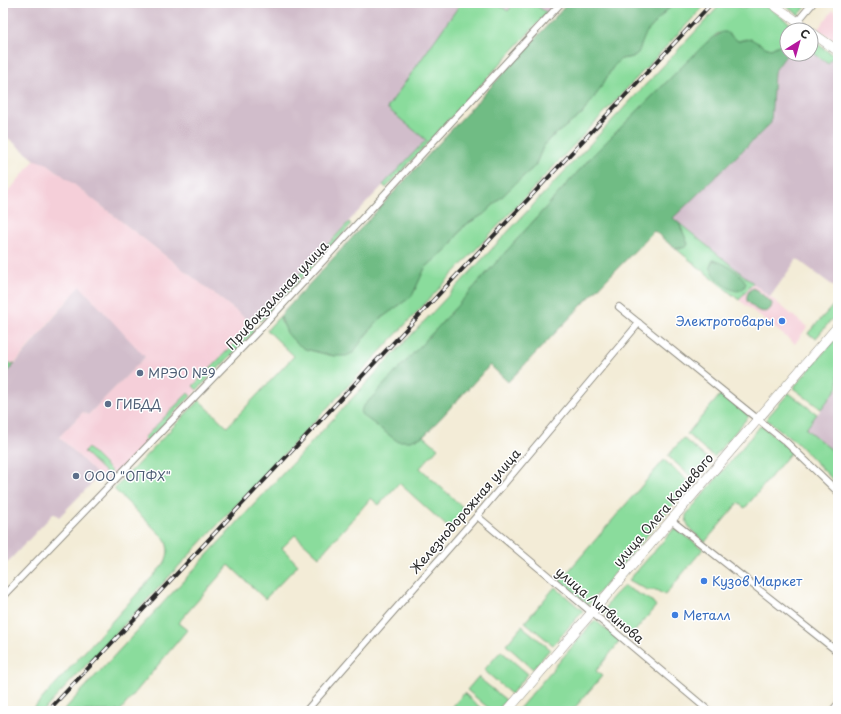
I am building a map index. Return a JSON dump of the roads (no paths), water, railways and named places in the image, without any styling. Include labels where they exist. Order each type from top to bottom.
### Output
[{"type":"main road","points":[[771,3],[797,22]]},
{"type":"main road","points":[[819,38],[838,51]]},
{"type":"main road","name":"улица Олега Кошевого","points":[[507,711],[838,326]]},
{"type":"street","name":"Привокзальная улица","points":[[3,596],[266,323],[561,3]]},
{"type":"street","points":[[797,22],[813,3]]},
{"type":"street","points":[[619,307],[758,418],[801,455],[838,492]]},
{"type":"street","name":"Железнодорожная улица","points":[[306,711],[477,516],[639,323]]},
{"type":"street","name":"улица Литвинова","points":[[477,516],[710,711]]},
{"type":"street","points":[[671,520],[838,652]]},
{"type":"street","points":[[832,711],[838,704]]},
{"type":"railway","points":[[48,711],[712,3]]},
{"type":"place","name":"Электротовары","points":[[782,321]]},
{"type":"place","name":"МРЭО №9","points":[[140,373]]},
{"type":"place","name":"ГИБДД","points":[[108,404]]},
{"type":"place","name":"ООО \"ОПФХ\"","points":[[76,476]]},
{"type":"place","name":"Кузов Маркет","points":[[704,581]]},
{"type":"place","name":"Металл","points":[[675,615]]}]
